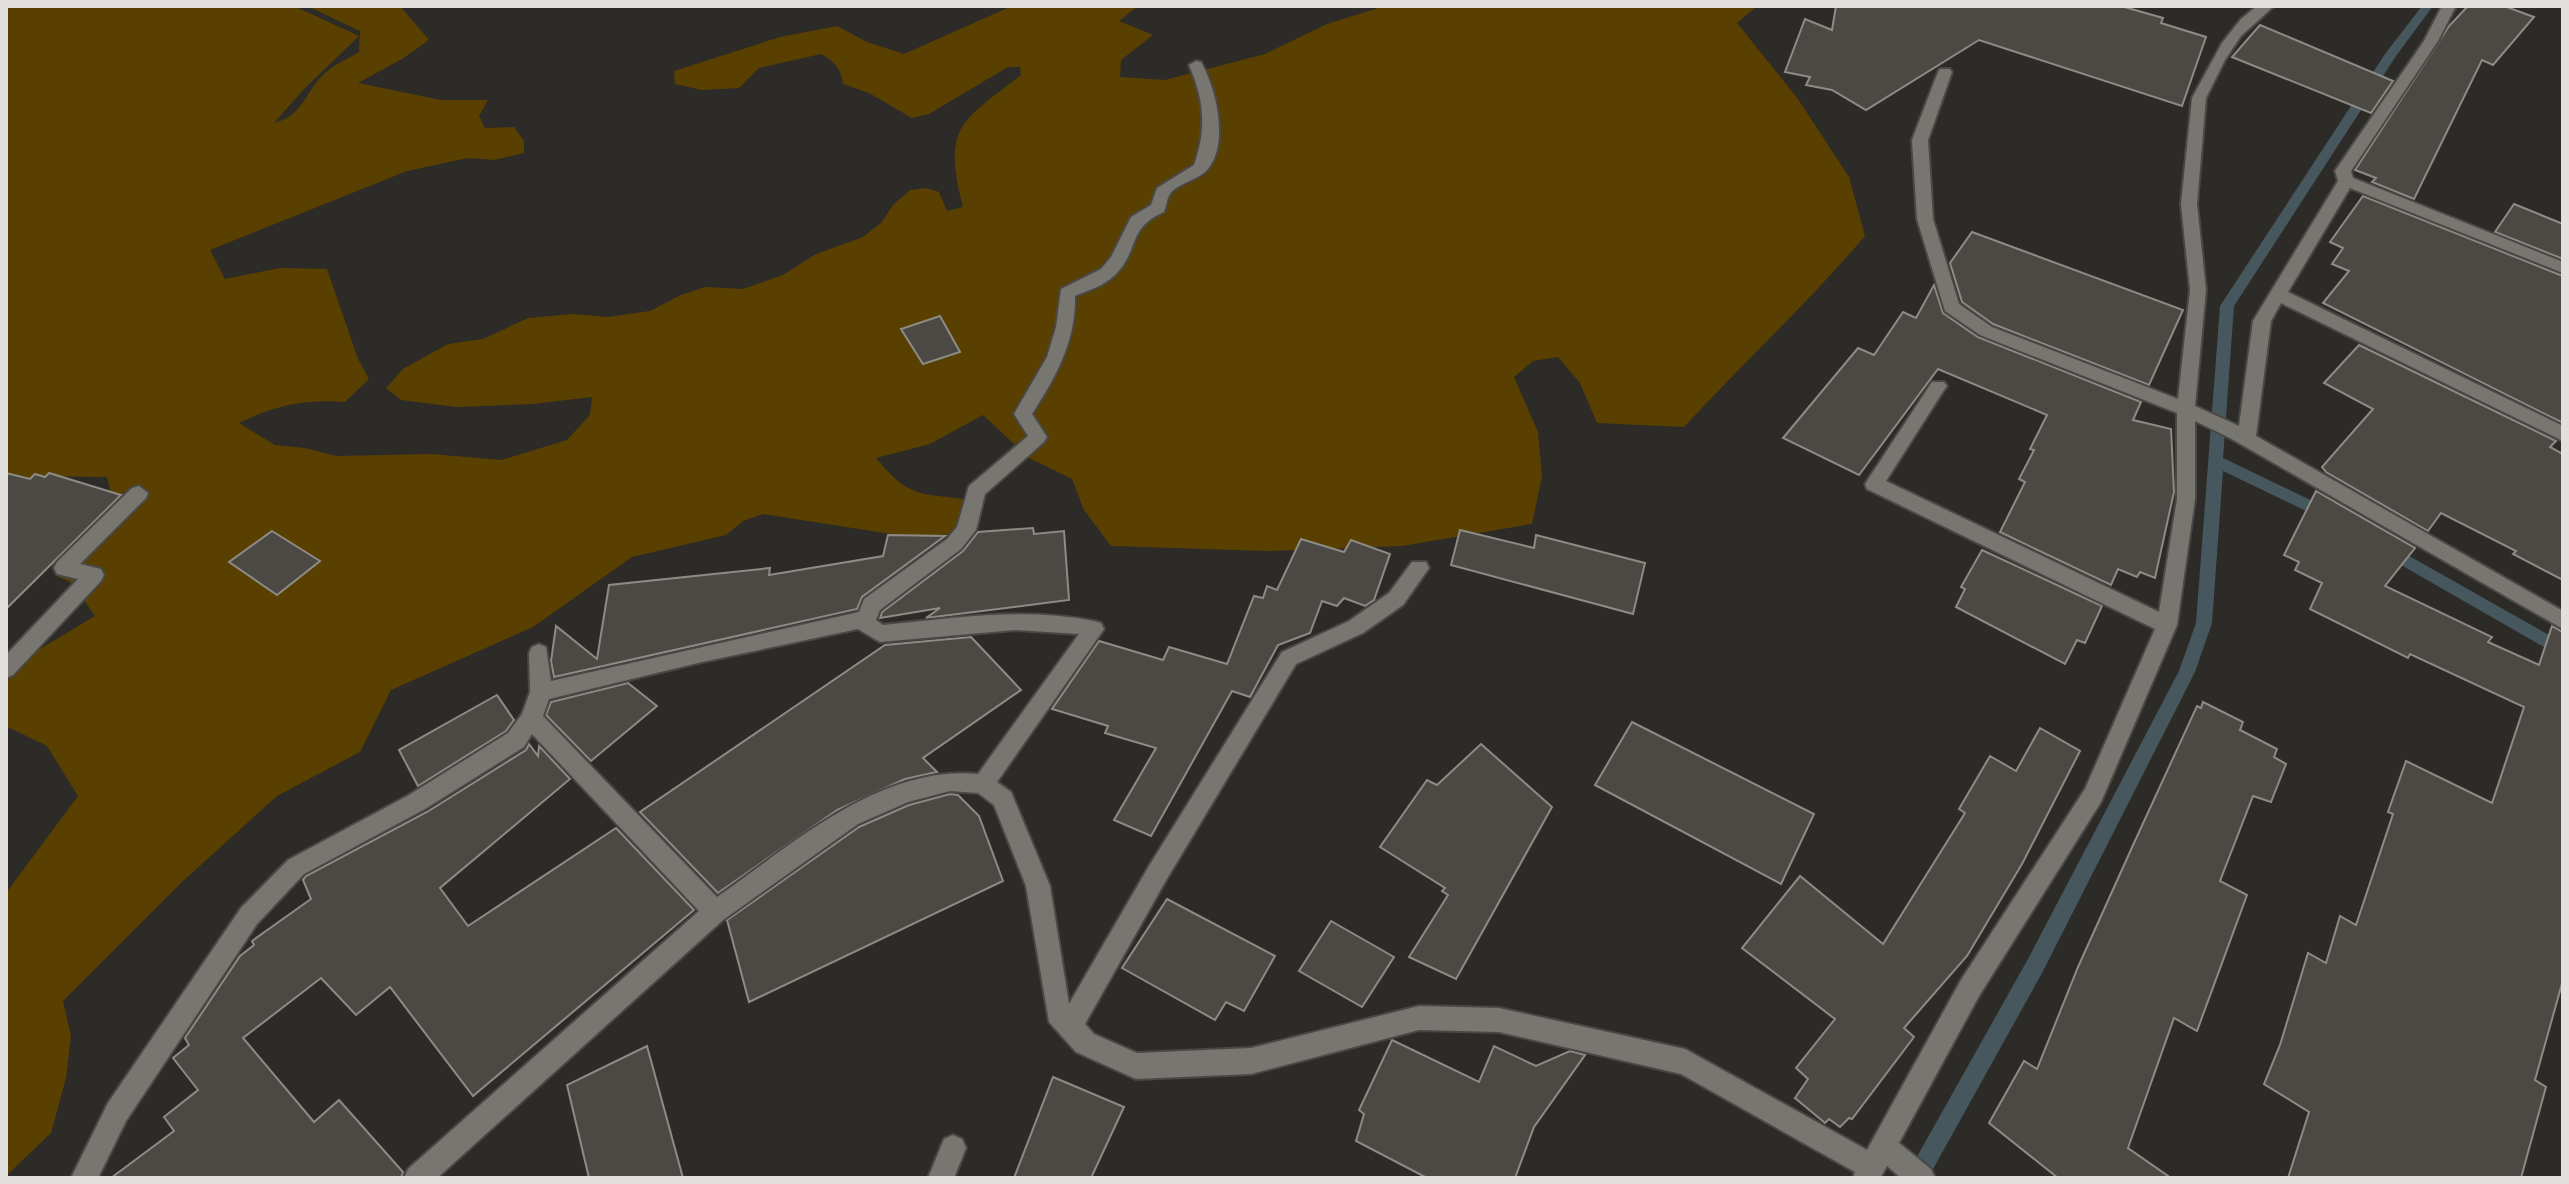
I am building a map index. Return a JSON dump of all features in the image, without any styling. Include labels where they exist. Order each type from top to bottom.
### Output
[{"type":"street","points":[[1881,1163],[1970,988],[2093,795],[2167,625],[2186,499],[2192,412],[2198,290],[2189,204],[2199,98],[2205,83],[2246,19],[2267,6]]},
{"type":"street","points":[[2241,436],[2262,321],[2346,181],[2343,171],[2431,41],[2449,6]]},
{"type":"street","points":[[983,784],[1094,629],[1069,623],[980,624],[880,634],[865,623],[871,605],[954,544],[966,530],[976,491],[1038,437],[1023,414],[1050,373],[1068,316],[1067,293],[1111,270],[1124,249],[1128,227],[1143,213],[1158,208],[1163,191],[1201,167],[1211,128],[1211,99],[1196,65]]},
{"type":"street","points":[[1945,72],[1920,140],[1925,219],[1951,307],[1986,331],[2192,412],[2241,436],[2563,621]]},
{"type":"street","points":[[2346,181],[2563,268]]},
{"type":"street","points":[[2278,294],[2563,434]]},
{"type":"street","points":[[1938,386],[1874,484],[2167,625]]},
{"type":"street","points":[[6,669],[94,575],[64,568],[139,493]]},
{"type":"street","points":[[1070,1026],[1157,874],[1289,658],[1356,627],[1396,599],[1419,568]]},
{"type":"street","points":[[541,692],[867,618]]},
{"type":"street","points":[[84,1178],[117,1112],[249,916],[296,867],[417,802],[516,740],[531,718],[541,692],[539,653]]},
{"type":"street","points":[[531,718],[715,912]]},
{"type":"street","points":[[417,1178],[715,912],[850,817],[905,793],[950,781],[983,784],[1003,799],[1038,886],[1058,1013],[1085,1043],[1136,1066],[1251,1061],[1419,1018],[1499,1020],[1685,1062],[1881,1163],[1922,1178]]},
{"type":"street","points":[[941,1178],[953,1148]]},
{"type":"shaded area","points":[[6,6],[294,6],[359,36],[274,123],[297,110],[326,72],[359,52],[360,31],[307,6],[400,6],[429,40],[358,83],[441,100],[488,100],[479,116],[485,128],[514,127],[524,141],[524,153],[494,160],[468,158],[407,171],[210,250],[225,279],[280,268],[327,269],[358,359],[369,379],[345,402],[317,401],[291,405],[239,423],[275,445],[336,456],[431,454],[501,460],[567,440],[590,415],[592,397],[533,404],[456,407],[401,400],[386,388],[403,369],[448,344],[483,339],[528,318],[573,314],[608,317],[650,311],[705,287],[743,289],[783,275],[816,254],[863,237],[882,222],[893,205],[910,190],[926,188],[939,192],[947,211],[963,207],[957,180],[956,142],[971,116],[1021,75],[1020,67],[1008,67],[929,114],[912,118],[869,93],[843,84],[836,66],[821,54],[759,68],[739,88],[702,90],[675,84],[674,71],[780,37],[837,26],[867,42],[904,54],[1012,6],[1138,6],[1119,21],[1153,35],[1121,60],[1120,77],[1165,80],[1265,54],[1327,24],[1385,6],[1757,6],[1737,23],[1798,99],[1849,177],[1865,236],[1684,427],[1597,423],[1580,383],[1558,357],[1533,361],[1514,377],[1538,432],[1542,476],[1532,524],[1402,546],[1268,551],[1111,546],[1084,510],[1072,479],[1029,458],[983,415],[930,444],[876,458],[905,486],[923,493],[963,499],[961,518],[953,534],[910,537],[763,514],[743,521],[726,535],[632,557],[533,627],[391,690],[360,752],[277,796],[182,882],[63,1001],[71,1036],[66,1078],[51,1133],[6,1176],[6,893],[78,796],[47,746],[8,727],[6,682],[40,649],[95,616],[72,583],[55,575],[50,557],[113,501],[107,477],[34,476],[6,499]]},
{"type":"building","points":[[1836,6],[2121,6],[2163,18],[2161,23],[2206,37],[2182,106],[1979,40],[1866,110],[1832,90],[1806,85],[1810,77],[1785,72],[1805,19],[1832,30]]},
{"type":"building","points":[[2468,6],[2504,6],[2534,17],[2493,65],[2482,60],[2414,199],[2372,182],[2376,178],[2355,170],[2449,26]]},
{"type":"building","points":[[2260,25],[2393,81],[2371,113],[2232,57]]},
{"type":"building","points":[[2363,196],[2563,276],[2563,423],[2323,303],[2349,271],[2332,264],[2343,248],[2330,242]]},
{"type":"building","points":[[2514,204],[2563,224],[2563,259],[2495,232]]},
{"type":"building","points":[[1972,232],[2183,310],[2149,385],[1993,324],[1962,302],[1950,263]]},
{"type":"building","points":[[1934,285],[1943,313],[1978,337],[2141,402],[2133,420],[2171,429],[2174,492],[2155,578],[2140,572],[2137,577],[2118,569],[2111,585],[2000,532],[2025,482],[2019,479],[2047,415],[1938,369],[1859,475],[1783,438],[1858,348],[1874,355],[1903,312],[1916,318]]},
{"type":"building","points":[[940,316],[960,352],[923,364],[901,329]]},
{"type":"building","points":[[2359,345],[2556,441],[2550,447],[2563,454],[2563,580],[2513,554],[2516,551],[2441,513],[2428,531],[2326,472],[2322,467],[2373,409],[2324,383]]},
{"type":"building","points":[[6,473],[30,479],[35,474],[45,477],[49,473],[121,495],[6,609]]},
{"type":"building","points":[[2316,491],[2415,548],[2385,586],[2492,637],[2488,642],[2539,665],[2552,626],[2563,632],[2563,980],[2535,1080],[2546,1087],[2521,1178],[2288,1178],[2309,1112],[2264,1084],[2280,1045],[2308,953],[2326,963],[2340,916],[2356,925],[2393,814],[2388,812],[2406,761],[2492,803],[2524,707],[2410,654],[2408,658],[2310,609],[2322,583],[2295,570],[2299,562],[2284,555]]},
{"type":"building","points":[[1033,528],[1034,534],[1064,531],[1069,600],[926,618],[940,608],[880,618],[882,612],[963,551],[978,532]]},
{"type":"building","points":[[1460,530],[1534,548],[1536,535],[1645,563],[1633,614],[1451,565]]},
{"type":"building","points":[[272,531],[320,561],[277,595],[229,562]]},
{"type":"building","points":[[888,535],[945,536],[862,597],[857,609],[554,677],[551,661],[556,626],[597,659],[609,585],[770,568],[769,575],[883,556]]},
{"type":"building","points":[[1301,539],[1344,552],[1351,540],[1390,554],[1374,600],[1365,606],[1344,598],[1337,606],[1322,601],[1310,633],[1278,645],[1250,697],[1232,691],[1151,836],[1114,820],[1156,748],[1105,733],[1108,726],[1052,709],[1099,641],[1163,660],[1169,647],[1227,664],[1254,596],[1263,598],[1267,586],[1277,590]]},
{"type":"building","points":[[1982,550],[2102,606],[2085,643],[2077,640],[2065,664],[1956,607],[1965,589],[1961,587]]},
{"type":"building","points":[[971,637],[1021,690],[923,758],[937,772],[905,779],[837,810],[718,893],[640,812],[885,645]]},
{"type":"building","points":[[628,683],[657,706],[591,761],[546,715],[551,702]]},
{"type":"building","points":[[497,695],[514,720],[506,731],[418,786],[399,750]]},
{"type":"building","points":[[2203,702],[2243,722],[2240,730],[2277,749],[2274,757],[2286,764],[2271,802],[2253,796],[2220,881],[2247,895],[2197,1031],[2174,1018],[2128,1148],[2171,1178],[2058,1178],[1989,1123],[2024,1061],[2037,1069],[2078,967],[2134,843],[2197,706],[2201,708]]},
{"type":"building","points":[[1632,722],[1814,814],[1781,884],[1595,785]]},
{"type":"building","points":[[2040,728],[2080,751],[2022,864],[1967,956],[1904,1028],[1914,1037],[1852,1119],[1849,1118],[1840,1127],[1829,1119],[1825,1123],[1795,1098],[1808,1079],[1796,1068],[1835,1019],[1742,948],[1800,876],[1883,944],[1965,813],[1959,809],[1990,756],[2016,771]]},
{"type":"building","points":[[529,744],[538,756],[539,746],[570,779],[440,888],[468,926],[616,828],[694,910],[473,1096],[390,987],[356,1015],[321,978],[243,1038],[314,1122],[339,1100],[403,1172],[401,1178],[111,1178],[174,1131],[164,1117],[198,1090],[173,1058],[189,1045],[185,1038],[240,956],[254,945],[252,941],[311,899],[303,880],[306,876],[427,812],[526,750]]},
{"type":"building","points":[[1481,744],[1552,807],[1456,979],[1409,957],[1448,895],[1442,891],[1445,888],[1380,847],[1427,780],[1437,785]]},
{"type":"building","points":[[950,794],[958,795],[979,816],[1003,881],[749,1002],[727,920],[859,827],[909,805]]},
{"type":"building","points":[[1167,899],[1275,956],[1244,1011],[1226,1002],[1215,1020],[1122,968]]},
{"type":"building","points":[[1331,921],[1394,957],[1362,1007],[1299,971]]},
{"type":"building","points":[[1392,1040],[1479,1082],[1494,1046],[1536,1066],[1570,1051],[1585,1055],[1534,1127],[1515,1178],[1427,1178],[1356,1141],[1364,1114],[1359,1110]]},
{"type":"building","points":[[647,1046],[683,1178],[589,1178],[567,1085]]},
{"type":"building","points":[[1053,1077],[1124,1107],[1091,1178],[1014,1178]]},
{"type":"waterway","points":[[1916,1178],[2035,966],[2187,672],[2204,623],[2227,306],[2391,54],[2428,6]]},
{"type":"waterway","points":[[2216,461],[2326,514]]},
{"type":"waterway","points":[[2388,550],[2563,651]]}]
